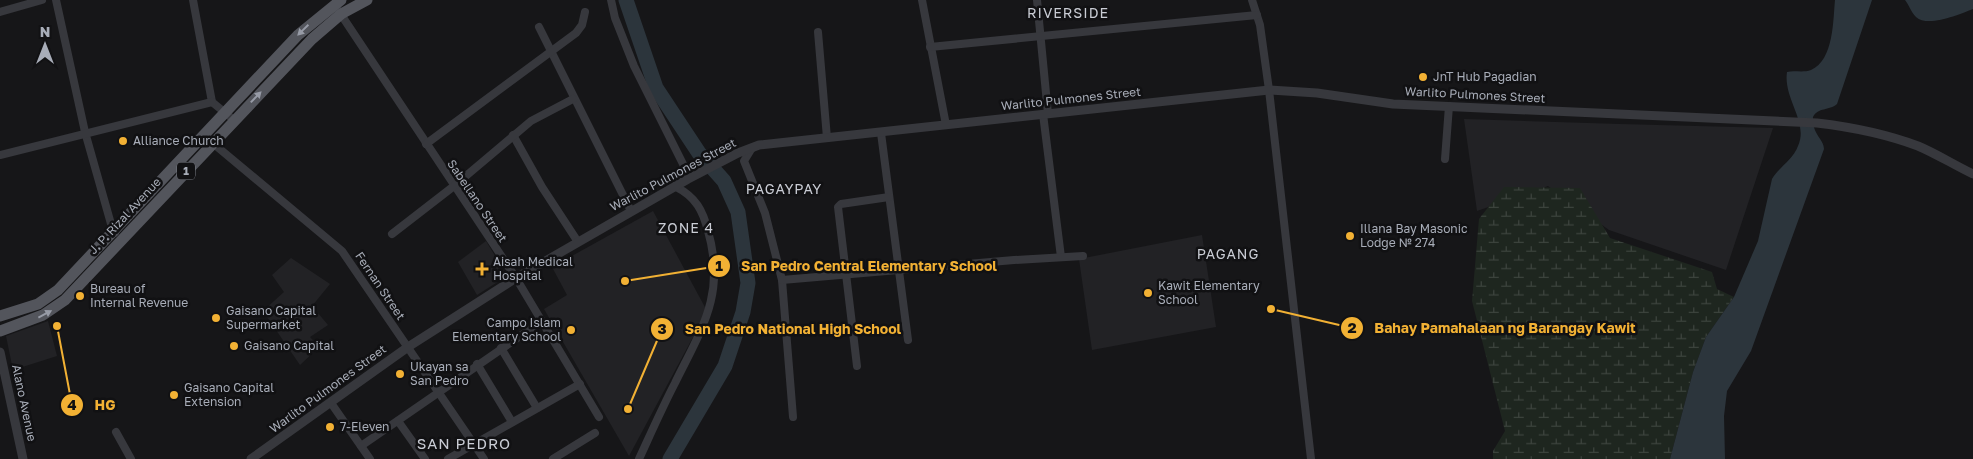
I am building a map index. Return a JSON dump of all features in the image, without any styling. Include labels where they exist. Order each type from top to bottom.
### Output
[{"type":"main road","name":"J. P. Rizal Avenue","points":[[0,316],[25,309],[48,298],[67,282],[162,179],[207,139],[234,120],[312,39],[341,14],[367,0]]},
{"type":"main road","name":"J. P. Rizal Avenue","points":[[0,331],[29,321],[55,308],[171,187],[207,139],[224,112],[298,35],[336,1]]},
{"type":"main road","points":[[262,73],[270,82]]},
{"type":"main road","points":[[162,179],[171,187]]},
{"type":"street","points":[[0,12],[42,0]]},
{"type":"street","points":[[56,0],[85,132],[113,231],[122,239]]},
{"type":"street","points":[[193,0],[212,102],[234,120]]},
{"type":"street","points":[[611,0],[615,18],[634,66],[684,166],[683,174],[667,192]]},
{"type":"street","points":[[922,0],[946,124]]},
{"type":"street","points":[[1037,0],[1046,114],[1061,257]]},
{"type":"street","points":[[1252,0],[1257,15],[1269,90],[1310,459]]},
{"type":"street","name":"Sabellano Street","points":[[336,1],[341,14],[516,278],[598,417]]},
{"type":"street","points":[[426,144],[550,53],[582,25],[585,12]]},
{"type":"street","points":[[930,47],[1257,15]]},
{"type":"street","points":[[538,27],[631,211]]},
{"type":"street","points":[[818,32],[827,138]]},
{"type":"street","name":"Warlito Pulmones Street","points":[[251,459],[408,348],[516,278],[688,179],[738,153],[774,142],[881,134],[946,124],[1269,90],[1317,93],[1393,104],[1780,121],[1844,126],[1900,140],[1936,154],[1973,174]]},
{"type":"street","points":[[392,234],[454,186],[513,135],[532,121],[574,99]]},
{"type":"street","points":[[0,155],[85,132],[212,102]]},
{"type":"street","points":[[1445,159],[1449,106]]},
{"type":"street","points":[[881,134],[908,340]]},
{"type":"street","points":[[513,135],[542,187],[578,242]]},
{"type":"street","name":"Fernan Street","points":[[207,139],[342,251],[484,459]]},
{"type":"street","points":[[753,147],[744,161],[764,214],[782,280],[793,417]]},
{"type":"street","points":[[639,459],[704,325],[714,293],[715,260],[706,222],[697,202],[676,187]]},
{"type":"street","points":[[857,366],[839,205],[889,197]]},
{"type":"street","points":[[782,280],[1083,256]]},
{"type":"street","points":[[361,446],[477,364],[542,322]]},
{"type":"street","points":[[501,348],[537,408]]},
{"type":"street","name":"Alano Avenue","points":[[0,352],[23,459]]},
{"type":"street","points":[[477,364],[512,422]]},
{"type":"street","points":[[448,459],[580,384]]},
{"type":"street","points":[[332,403],[370,459]]},
{"type":"street","points":[[398,421],[425,459]]},
{"type":"street","points":[[116,432],[132,459]]},
{"type":"street","points":[[553,459],[595,433]]},
{"type":"shaded area","points":[[1835,0],[1872,0],[1837,104],[1831,108],[1821,110],[1813,117],[1814,128],[1824,149],[1751,351],[1727,391],[1724,416],[1725,459],[1670,459],[1693,372],[1706,337],[1734,297],[1758,241],[1772,179],[1796,151],[1801,137],[1798,119],[1789,92],[1787,72],[1811,70],[1819,65],[1824,58],[1831,39]]},
{"type":"shaded area","points":[[1905,0],[1973,0],[1973,9],[1944,19],[1928,21],[1916,17]]},
{"type":"shaded area","points":[[1464,119],[1773,128],[1726,270],[1609,230],[1548,186],[1477,211]]},
{"type":"shaded area","points":[[653,211],[707,311],[629,456],[544,309],[567,295],[552,267]]},
{"type":"shaded area","name":"Kawit Elementary School","points":[[1202,235],[1216,327],[1092,350],[1079,259]]},
{"type":"shaded area","name":"Aisah Medical Hospital","points":[[486,241],[507,276],[477,295],[458,262]]},
{"type":"shaded area","points":[[291,258],[330,284],[312,306],[328,325],[310,337],[319,347],[300,365],[263,311],[284,292],[272,275]]},
{"type":"shaded area","points":[[48,321],[57,356],[13,370],[6,336]]},
{"type":"green space","points":[[1504,187],[1580,188],[1610,238],[1712,272],[1717,289],[1734,297],[1706,337],[1693,372],[1670,459],[1493,459],[1493,451],[1505,431],[1472,301],[1479,219]]},
{"type":"waterway","points":[[626,0],[656,88],[699,153],[724,181],[738,212],[748,283],[743,312],[725,366],[670,459]]},
{"type":"place","name":"JnT Hub Pagadian","points":[[1423,77]]},
{"type":"place","name":"Alliance Church","points":[[123,141]]},
{"type":"place","name":"Illana Bay Masonic Lodge № 274","points":[[1350,236]]},
{"type":"place","name":"Aisah Medical Hospital","points":[[482,269]]},
{"type":"place","name":"San Pedro Central Elementary School","points":[[625,281]]},
{"type":"place","name":"Kawit Elementary School","points":[[1148,293]]},
{"type":"place","name":"Bureau of Internal Revenue","points":[[80,296]]},
{"type":"place","name":"Bahay Pamahalaan ng Barangay Kawit","points":[[1271,309]]},
{"type":"place","name":"Gaisano Capital Supermarket","points":[[216,318]]},
{"type":"place","name":"HG","points":[[57,326]]},
{"type":"place","name":"Campo Islam Elementary School","points":[[571,330]]},
{"type":"place","name":"Gaisano Capital","points":[[234,346]]},
{"type":"place","name":"Ukayan sa San Pedro","points":[[400,374]]},
{"type":"place","name":"Gaisano Capital Extension","points":[[174,395]]},
{"type":"place","name":"San Pedro National High School","points":[[628,409]]},
{"type":"place","name":"7-Eleven","points":[[330,427]]},
{"type":"district","name":"RIVERSIDE","points":[[1068,13]]},
{"type":"district","name":"PAGAYPAY","points":[[784,189]]},
{"type":"district","name":"ZONE 4","points":[[686,228]]},
{"type":"district","name":"PAGANG","points":[[1228,254]]},
{"type":"district","name":"SAN PEDRO","points":[[464,444]]}]
